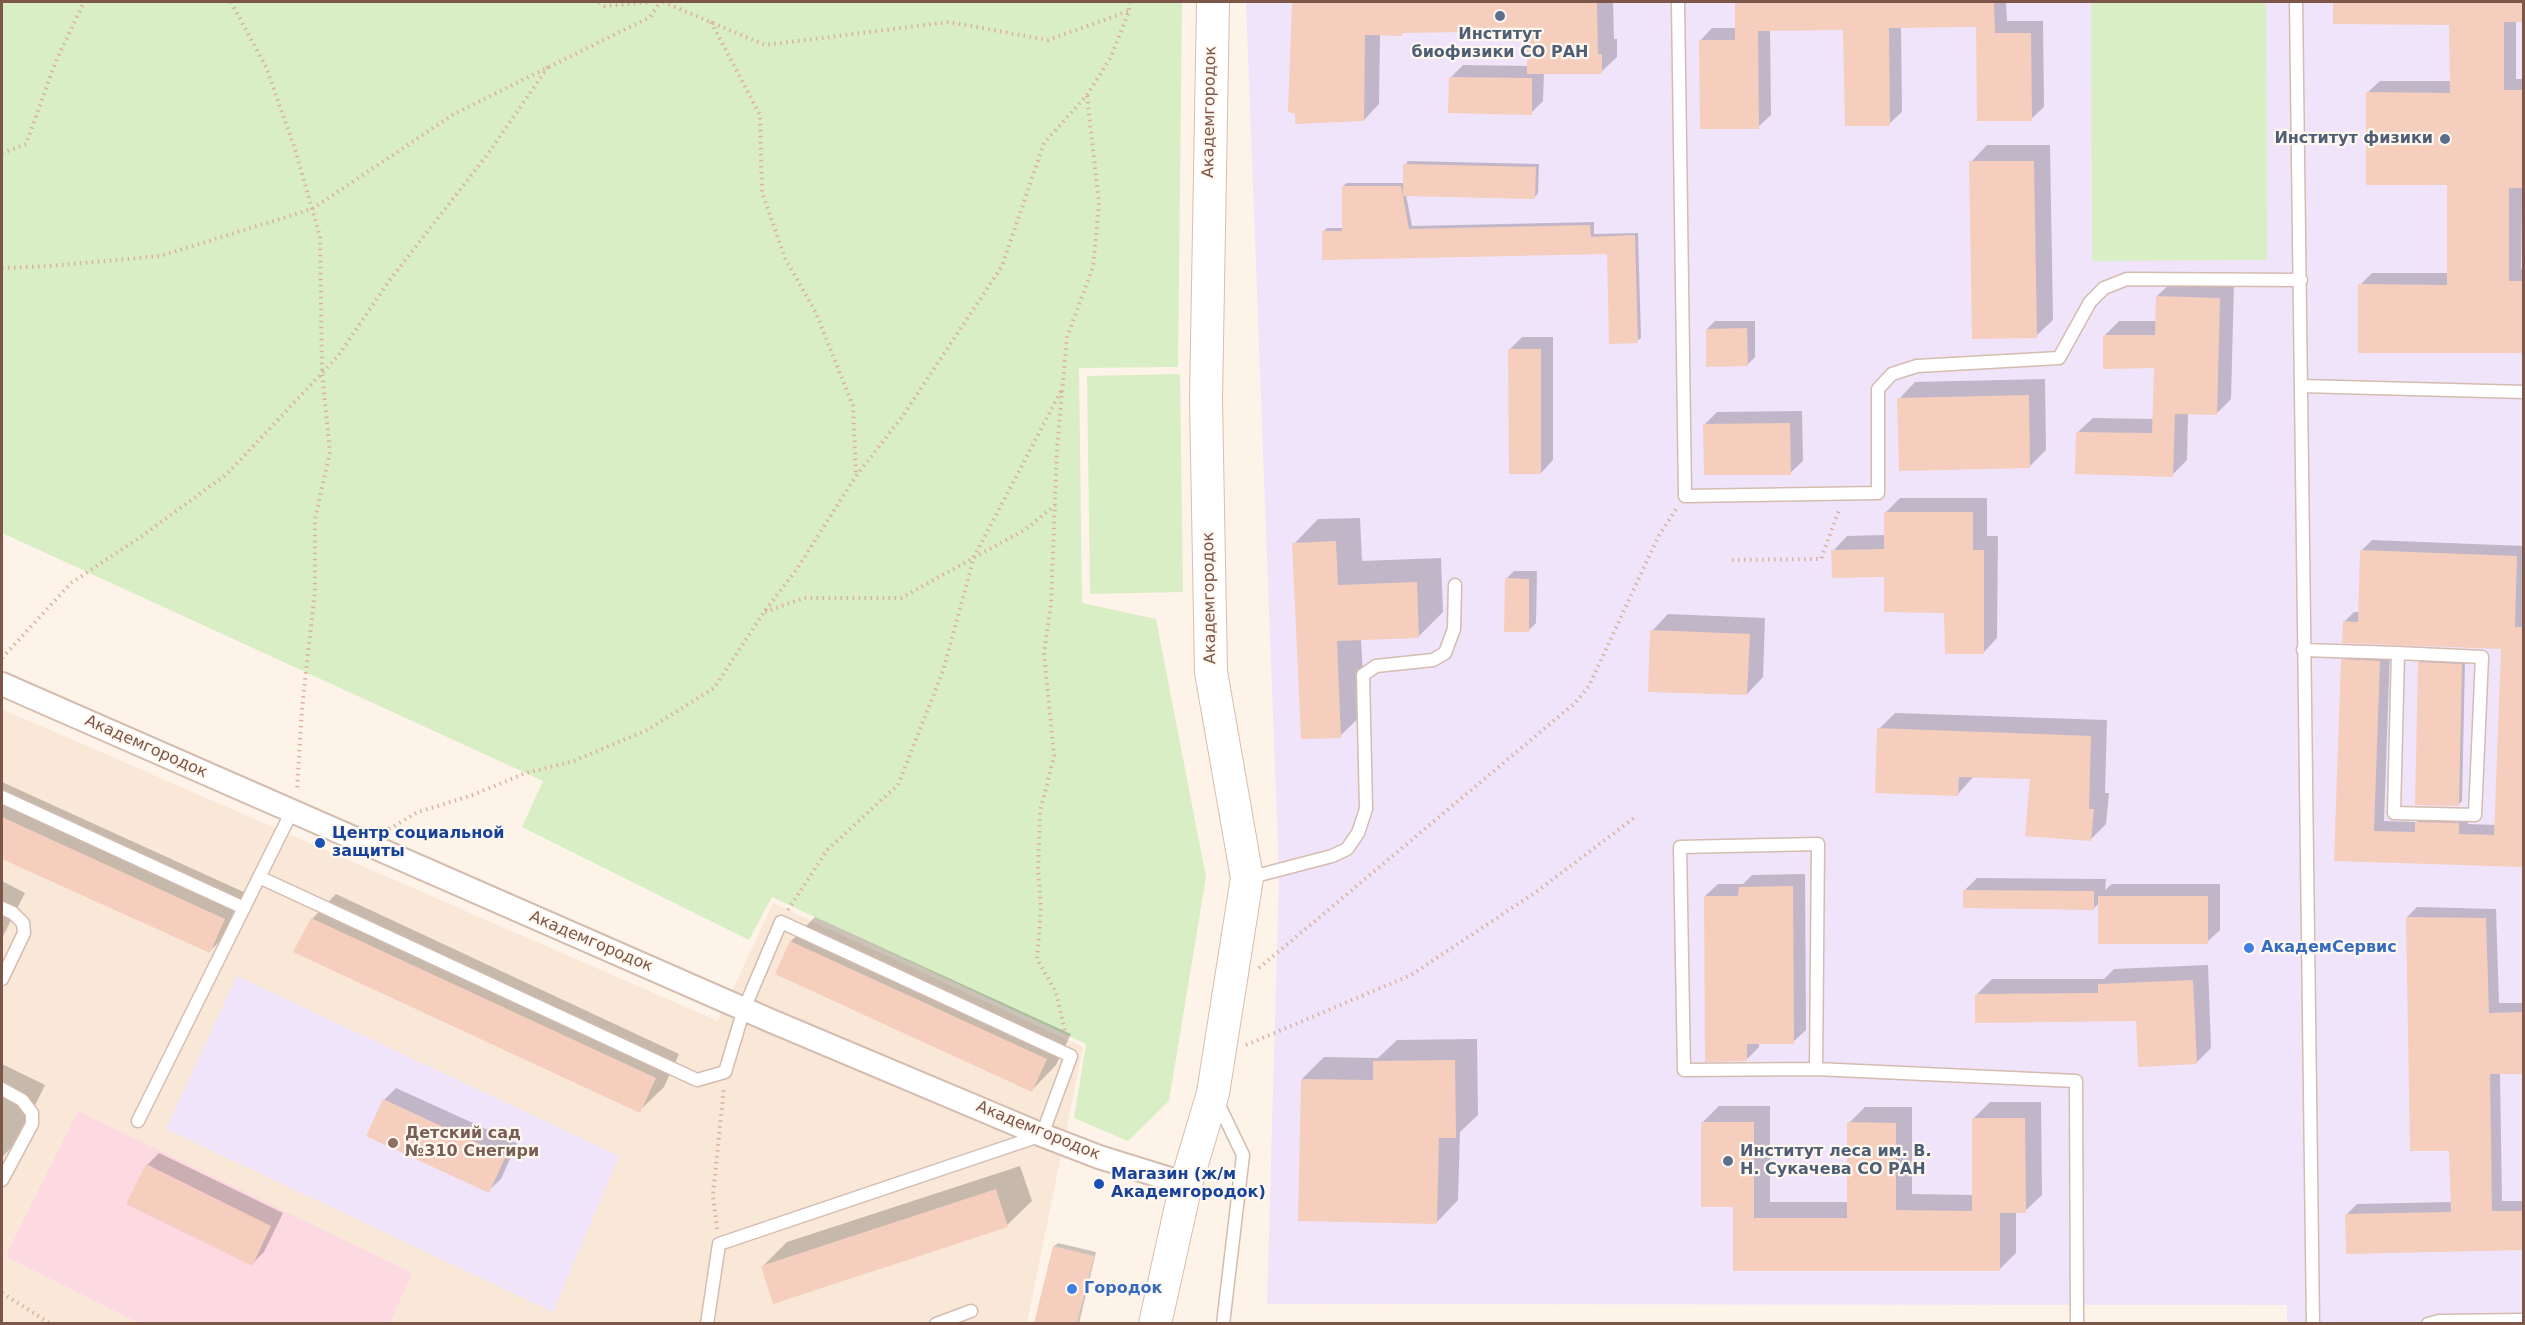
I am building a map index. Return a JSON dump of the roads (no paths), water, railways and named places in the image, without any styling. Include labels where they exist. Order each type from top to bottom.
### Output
[{"type":"street","name":"Академгородок","points":[[1155,1323],[1186,1184],[1213,1093],[1247,878],[1211,672],[1206,399],[1213,2]]},
{"type":"street","name":"Академгородок","points":[[2,684],[744,1009],[1042,1135],[1099,1157],[1186,1184]]},
{"type":"lane","points":[[1678,2],[1685,496],[1878,493],[1878,389],[1892,374],[1917,366],[2059,358],[2090,302],[2104,288],[2127,279],[2301,280]]},
{"type":"lane","points":[[2296,2],[2313,1323]]},
{"type":"lane","points":[[2301,386],[2523,392]]},
{"type":"lane","points":[[1247,878],[1332,856],[1347,849],[1358,833],[1366,809],[1363,675],[1376,666],[1433,660],[1445,653],[1454,629],[1455,585]]},
{"type":"lane","points":[[2303,650],[2398,653],[2482,657],[2475,814],[2394,813],[2398,653]]},
{"type":"lane","points":[[2,797],[244,908]]},
{"type":"lane","points":[[138,1121],[292,811]]},
{"type":"lane","points":[[1816,1069],[1818,843],[1680,847],[1684,1070],[1816,1069],[2076,1081],[2077,1323]]},
{"type":"lane","points":[[259,877],[697,1080],[725,1072],[744,1009],[781,922],[1071,1056],[1042,1135],[719,1244],[707,1323]]},
{"type":"lane","points":[[2,908],[13,913],[23,923],[24,933],[2,979]]},
{"type":"lane","points":[[2,1089],[22,1100],[32,1113],[32,1124],[2,1180]]},
{"type":"lane","points":[[1213,1093],[1243,1155],[1223,1323]]},
{"type":"lane","points":[[936,1323],[971,1311]]},
{"type":"lane","points":[[2428,1323],[2523,1320]]},
{"type":"place","name":"Институт биофизики СО РАН","points":[[1500,16]]},
{"type":"place","name":"Институт физики","points":[[2445,139]]},
{"type":"place","name":"Центр социальной защиты","points":[[320,843]]},
{"type":"place","name":"АкадемСервис","points":[[2249,948]]},
{"type":"place","name":"Детский сад №310 Снегири","points":[[393,1143]]},
{"type":"place","name":"Институт леса им. В. Н. Сукачева СО РАН","points":[[1728,1161]]},
{"type":"place","name":"Магазин (ж/м Академгородок)","points":[[1099,1184]]},
{"type":"place","name":"Городок","points":[[1072,1289]]}]
